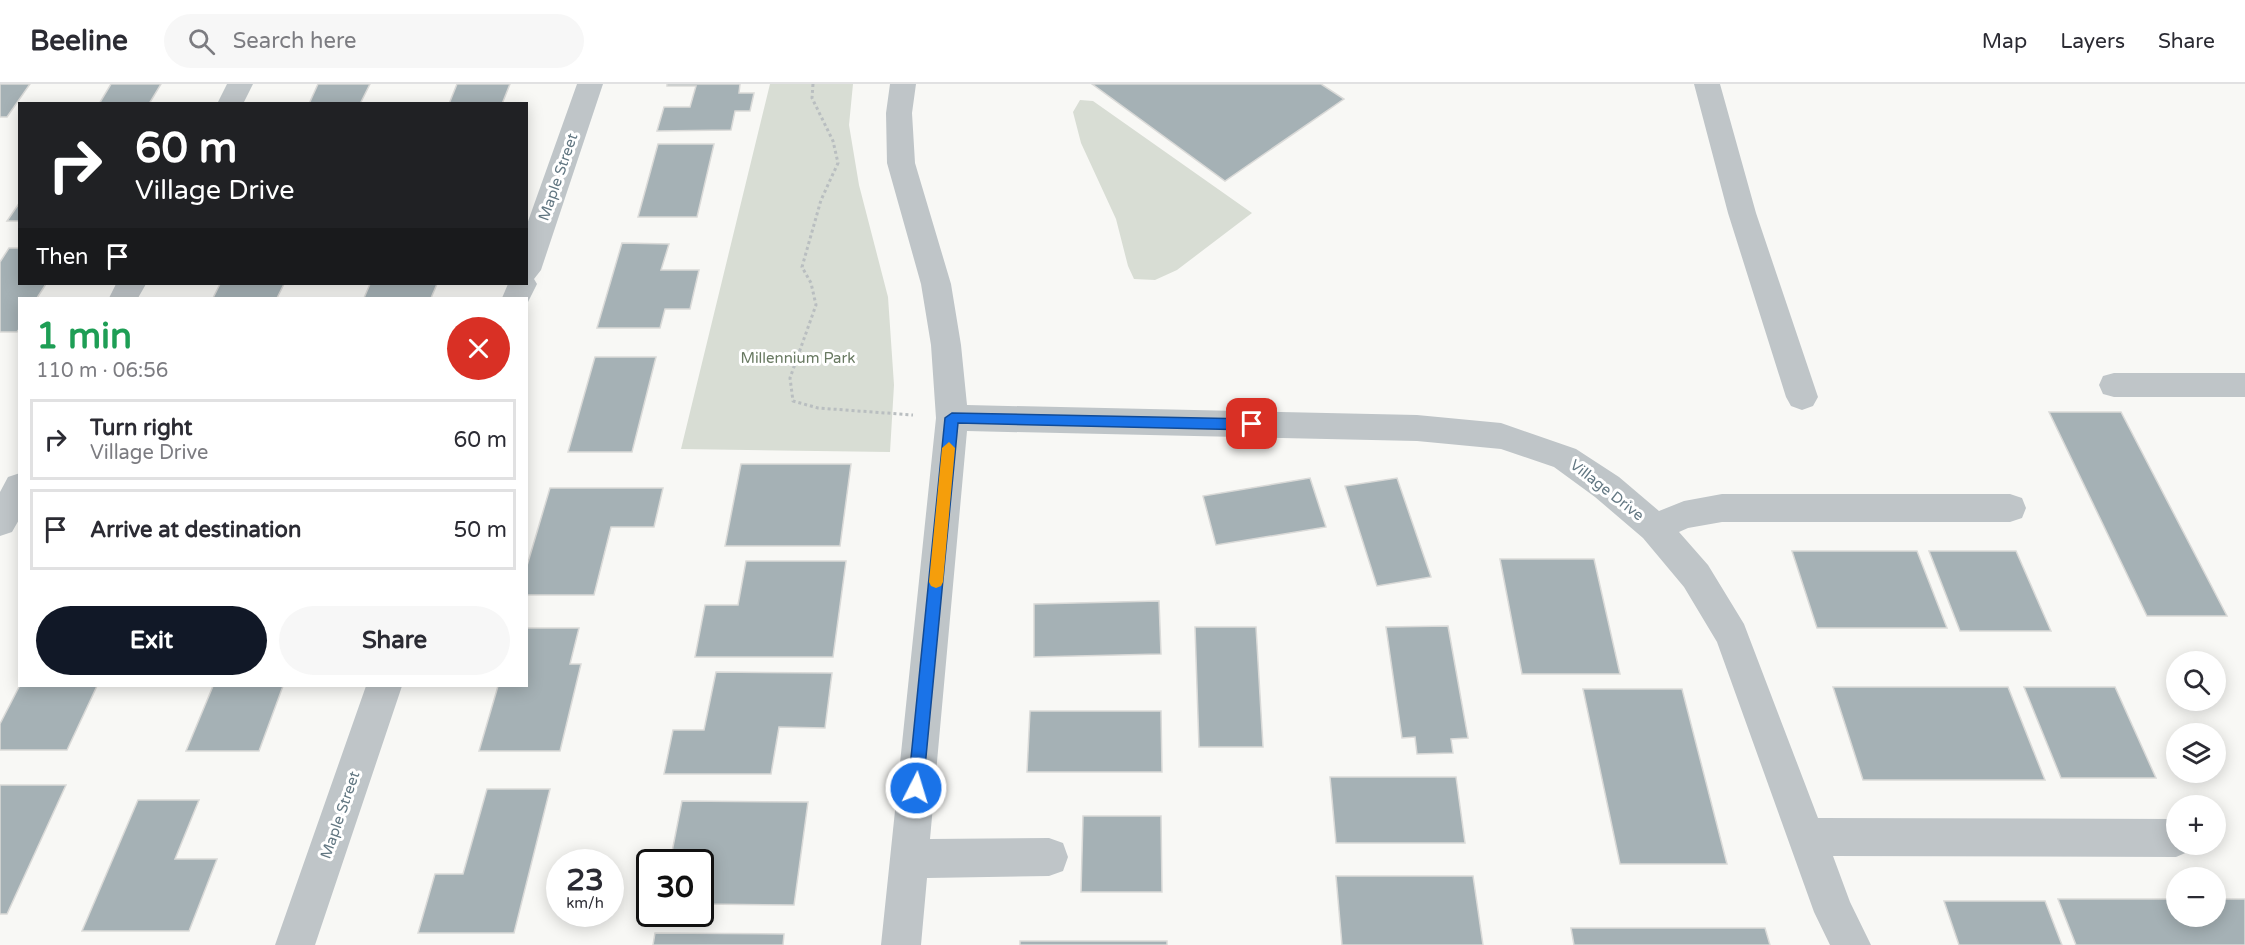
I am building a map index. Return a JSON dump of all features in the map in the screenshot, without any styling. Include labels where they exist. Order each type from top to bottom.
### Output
[{"type":"street","points":[[231,102],[240,84]]},
{"type":"street","name":"Maple Street","points":[[528,264],[590,84]]},
{"type":"street","points":[[901,945],[952,418],[946,345],[936,284],[901,163],[899,113],[903,84]]},
{"type":"street","points":[[1707,84],[1742,213],[1802,397]]},
{"type":"street","points":[[2114,385],[2245,385]]},
{"type":"street","name":"Village Drive","points":[[952,418],[1417,428],[1501,436],[1565,458],[1607,487],[1655,528],[1696,576],[1732,635],[1834,912],[1851,945]]},
{"type":"street","points":[[0,522],[18,490]]},
{"type":"street","points":[[1655,528],[1684,515],[1722,508],[2010,508]]},
{"type":"street","name":"Maple Street","points":[[295,945],[384,687]]},
{"type":"street","points":[[1806,837],[2166,838]]},
{"type":"street","points":[[909,859],[1049,856]]},
{"type":"path","points":[[813,84],[812,99],[833,141],[838,163],[829,178],[815,213],[802,267],[811,283],[816,305],[790,378],[793,401],[818,408],[952,418]]},
{"type":"green space","name":"Millennium Park","points":[[770,84],[853,84],[849,125],[859,185],[888,297],[894,385],[890,452],[681,449]]},
{"type":"green space","points":[[1080,100],[1093,101],[1252,213],[1177,270],[1155,280],[1134,279],[1128,266],[1116,219],[1081,143],[1073,112]]},
{"type":"building","points":[[0,84],[30,84],[7,117],[0,117]]},
{"type":"building","points":[[111,84],[161,84],[150,102],[100,102]]},
{"type":"building","points":[[318,84],[370,84],[361,102],[310,102]]},
{"type":"building","points":[[457,84],[510,84],[503,102],[450,102]]},
{"type":"building","points":[[667,84],[740,84],[739,93],[754,93],[750,111],[735,111],[731,130],[657,131],[664,107],[690,107],[696,86],[667,86]]},
{"type":"building","points":[[1092,84],[1321,84],[1344,99],[1225,181]]},
{"type":"building","points":[[658,144],[714,144],[697,217],[638,217]]},
{"type":"building","points":[[18,205],[18,221],[7,221]]},
{"type":"building","points":[[622,243],[669,244],[661,270],[699,270],[690,309],[665,309],[660,328],[597,328]]},
{"type":"building","points":[[9,248],[18,248],[18,285],[45,285],[38,297],[18,297],[17,332],[0,332],[0,262]]},
{"type":"building","points":[[220,285],[284,285],[278,297],[214,297]]},
{"type":"building","points":[[370,285],[437,285],[431,297],[364,297]]},
{"type":"building","points":[[595,357],[656,357],[632,452],[568,452]]},
{"type":"building","points":[[2049,412],[2121,412],[2227,616],[2147,616]]},
{"type":"building","points":[[741,464],[851,464],[840,546],[725,546]]},
{"type":"building","points":[[1310,478],[1326,527],[1216,545],[1203,496]]},
{"type":"building","points":[[1397,478],[1431,577],[1377,586],[1345,486]]},
{"type":"building","points":[[550,488],[663,488],[654,527],[611,527],[594,595],[528,595],[528,562]]},
{"type":"building","points":[[1792,551],[1917,551],[1947,628],[1817,628]]},
{"type":"building","points":[[1929,551],[2016,551],[2051,631],[1960,631]]},
{"type":"building","points":[[1500,559],[1594,559],[1620,674],[1522,674]]},
{"type":"building","points":[[746,561],[846,561],[833,657],[695,657],[705,605],[738,605]]},
{"type":"building","points":[[1159,601],[1161,654],[1034,657],[1034,604]]},
{"type":"building","points":[[1448,626],[1468,738],[1451,739],[1453,753],[1417,754],[1415,737],[1402,738],[1386,627]]},
{"type":"building","points":[[1195,627],[1256,627],[1263,747],[1199,747]]},
{"type":"building","points":[[528,628],[579,628],[570,664],[581,664],[560,751],[479,751],[498,687],[528,687]]},
{"type":"building","points":[[716,672],[832,673],[825,728],[779,727],[771,774],[664,774],[673,730],[704,730]]},
{"type":"building","points":[[19,687],[97,687],[67,750],[0,750],[0,724]]},
{"type":"building","points":[[213,687],[283,687],[259,751],[186,751]]},
{"type":"building","points":[[1833,687],[2008,687],[2045,780],[1863,780]]},
{"type":"building","points":[[2024,687],[2115,687],[2156,778],[2061,778]]},
{"type":"building","points":[[1583,689],[1682,689],[1727,864],[1620,864]]},
{"type":"building","points":[[1030,711],[1161,711],[1162,772],[1027,772]]},
{"type":"building","points":[[1330,777],[1456,777],[1465,843],[1336,843]]},
{"type":"building","points":[[0,785],[66,785],[7,914],[0,914]]},
{"type":"building","points":[[487,789],[550,789],[514,933],[418,933],[435,874],[463,874]]},
{"type":"building","points":[[138,800],[199,800],[175,859],[217,859],[189,931],[82,931]]},
{"type":"building","points":[[682,801],[808,802],[794,905],[714,904],[714,849],[673,849]]},
{"type":"building","points":[[1083,816],[1161,816],[1162,892],[1081,892]]},
{"type":"building","points":[[1336,876],[1473,876],[1483,945],[1342,945]]},
{"type":"building","points":[[2058,899],[2166,899],[2166,927],[2226,927],[2226,899],[2245,899],[2245,945],[2076,945]]},
{"type":"building","points":[[1944,901],[2045,901],[2062,945],[1959,945]]},
{"type":"building","points":[[1571,928],[1765,928],[1770,945],[1574,945]]},
{"type":"building","points":[[655,933],[784,934],[783,945],[653,945]]},
{"type":"building","points":[[1020,941],[1167,941],[1167,945],[1020,945]]},
{"type":"slow traffic","points":[[936,582],[949,448]]},
{"type":"route","points":[[916,788],[952,418],[1252,424]]}]
